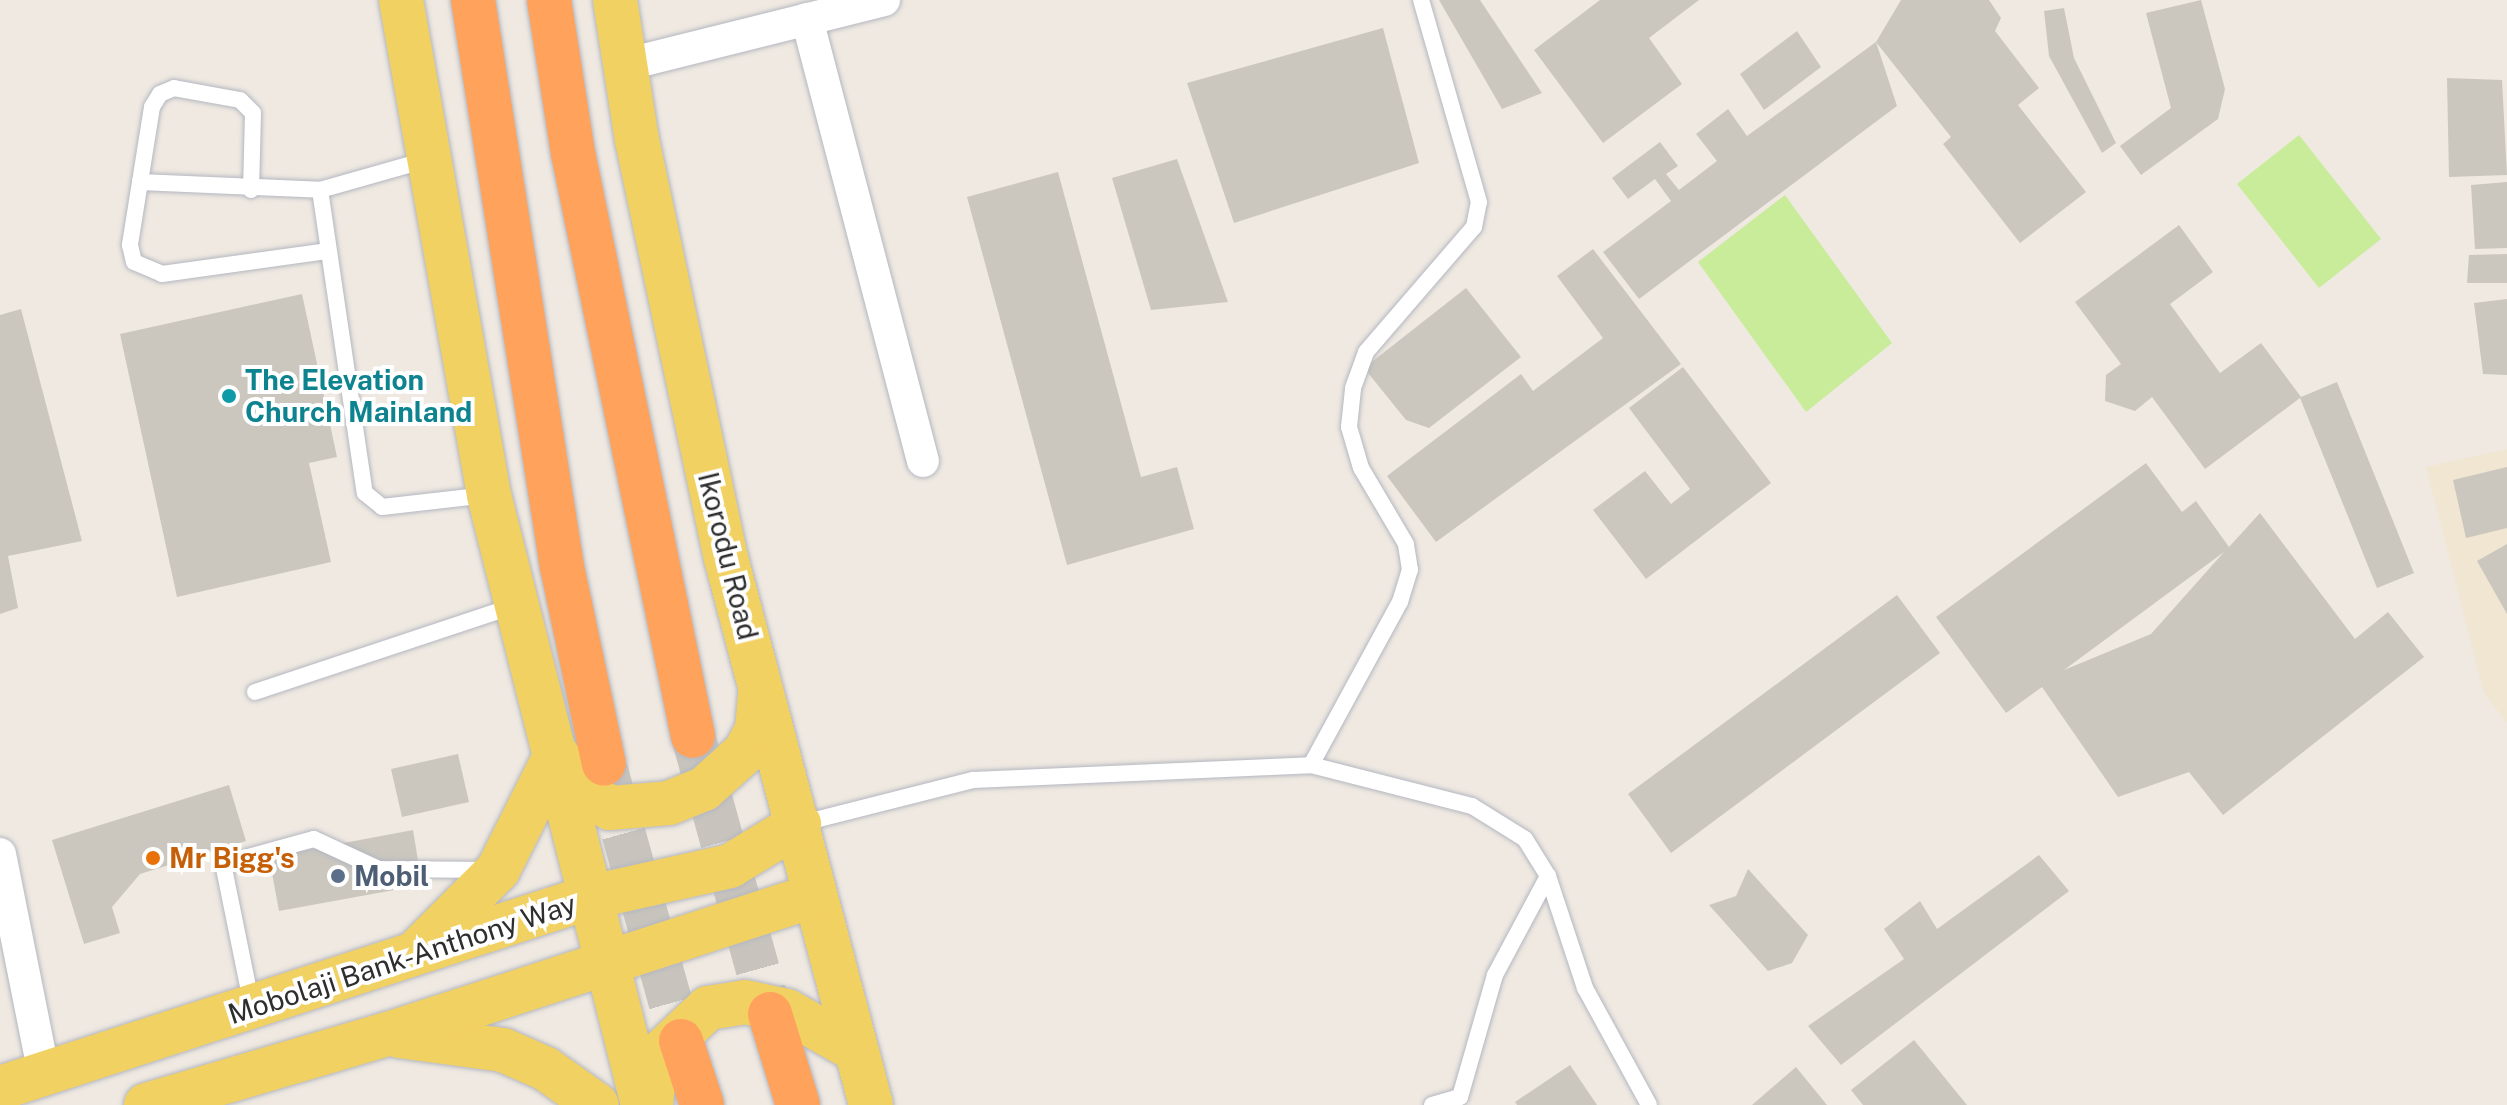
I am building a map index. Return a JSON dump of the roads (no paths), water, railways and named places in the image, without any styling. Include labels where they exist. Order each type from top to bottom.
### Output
[{"type":"highway","points":[[473,0],[562,567],[604,764]]},
{"type":"highway","points":[[549,0],[573,153],[693,736]]},
{"type":"highway","points":[[770,1014],[798,1105]]},
{"type":"highway","points":[[681,1041],[702,1105]]},
{"type":"main road","points":[[401,0],[427,160],[489,495],[556,754],[587,898],[643,1105]]},
{"type":"main road","name":"Ikorodu Road","points":[[615,0],[624,65],[694,413],[761,691],[799,824],[852,1048],[871,1105]]},
{"type":"main road","points":[[556,754],[582,788],[610,808],[669,803],[704,789],[745,752],[757,729],[761,691]]},
{"type":"main road","points":[[412,955],[498,870],[556,754]]},
{"type":"main road","name":"Mobolaji Bank-Anthony Way","points":[[0,1088],[587,898],[730,866],[799,824]]},
{"type":"main road","points":[[146,1105],[388,1034],[604,960],[815,895]]},
{"type":"main road","points":[[651,1105],[656,1057],[708,1008],[745,1002],[787,1011],[852,1048]]},
{"type":"main road","points":[[388,1034],[503,1050],[546,1069],[597,1105]]},
{"type":"street","points":[[624,65],[884,0]]},
{"type":"street","points":[[807,19],[923,461]]},
{"type":"street","points":[[0,854],[44,1074]]},
{"type":"lane","points":[[1311,765],[1400,602],[1410,570],[1406,544],[1353,441],[1353,388],[1366,352],[1474,227],[1479,202],[1421,0]]},
{"type":"lane","points":[[251,190],[253,113],[240,100],[174,88],[152,107],[130,245],[134,262],[149,273],[328,251]]},
{"type":"lane","points":[[140,182],[251,190],[320,190],[427,160]]},
{"type":"lane","points":[[320,190],[365,493],[382,507],[489,495]]},
{"type":"lane","points":[[255,692],[518,604]]},
{"type":"lane","points":[[799,824],[973,780],[1311,765],[1472,806],[1525,839],[1548,876],[1585,988],[1649,1105]]},
{"type":"lane","points":[[253,1008],[223,864],[314,839],[379,869],[498,870]]},
{"type":"lane","points":[[1432,1105],[1460,1097],[1495,975],[1548,876]]},
{"type":"tunnel","points":[[693,736],[770,1014]]},
{"type":"tunnel","points":[[606,770],[681,1041]]},
{"type":"place","name":"The Elevation Church Mainland","points":[[229,396]]},
{"type":"place","name":"Mr Bigg's","points":[[153,858]]},
{"type":"place","name":"Mobil","points":[[338,876]]}]
